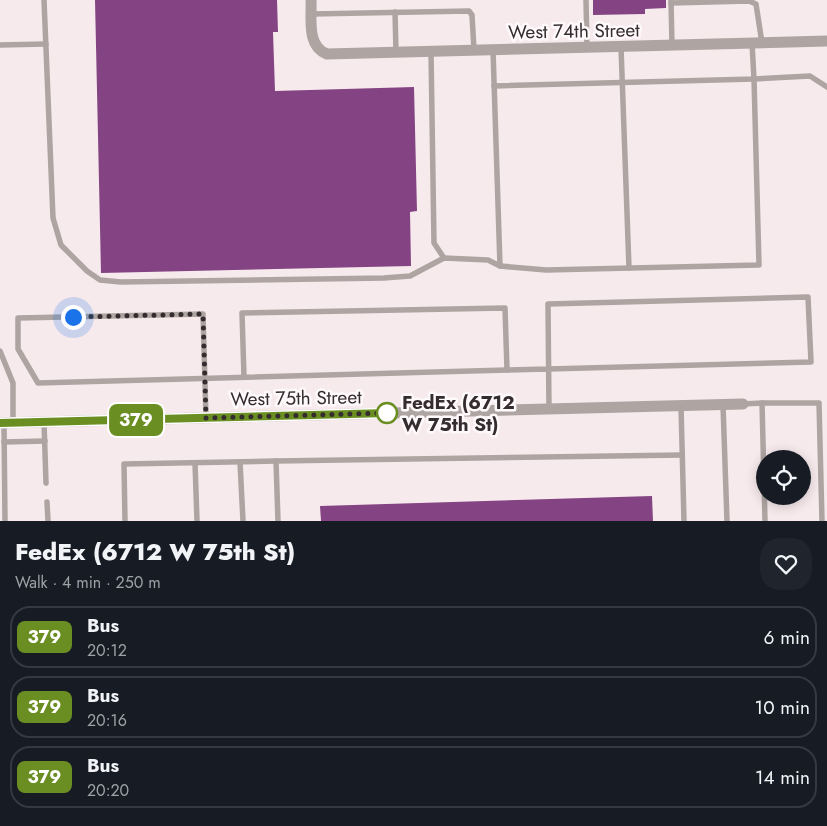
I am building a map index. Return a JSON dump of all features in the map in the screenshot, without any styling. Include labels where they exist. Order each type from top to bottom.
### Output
[{"type":"street","points":[[311,0],[312,14]]},
{"type":"street","name":"West 74th Street","points":[[312,14],[313,40],[322,52],[335,54],[827,41]]},
{"type":"street","name":"West 75th Street","points":[[6,423],[549,409],[681,410],[743,404]]},
{"type":"lane","points":[[44,0],[53,218],[61,245],[87,271],[100,280],[121,282],[384,278],[410,276],[444,258],[488,260],[500,266],[546,270],[759,265],[754,78],[757,43],[756,4],[749,1],[671,1],[672,46]]},
{"type":"lane","points":[[586,0],[587,48]]},
{"type":"lane","points":[[312,14],[468,11],[472,15],[474,50]]},
{"type":"lane","points":[[394,12],[396,52]]},
{"type":"lane","points":[[0,45],[46,44]]},
{"type":"lane","points":[[621,47],[629,268]]},
{"type":"lane","points":[[493,50],[500,266]]},
{"type":"lane","points":[[431,52],[434,243],[444,258]]},
{"type":"lane","points":[[494,86],[810,76],[827,87]]},
{"type":"lane","points":[[206,418],[205,378],[203,314],[18,318],[18,349],[38,383],[205,378],[548,369],[811,362],[808,297],[548,304],[548,369],[549,409]]},
{"type":"lane","points":[[244,377],[242,313],[505,308],[507,370]]},
{"type":"lane","points":[[0,351],[13,383],[4,442],[5,521]]},
{"type":"lane","points":[[743,404],[819,402],[824,449],[822,521]]},
{"type":"lane","points":[[762,404],[765,521]]},
{"type":"lane","points":[[723,405],[727,521]]},
{"type":"lane","points":[[681,410],[684,521]]},
{"type":"lane","points":[[44,422],[46,483]]},
{"type":"lane","points":[[4,442],[45,441]]},
{"type":"lane","points":[[125,521],[124,464],[682,455]]},
{"type":"lane","points":[[276,461],[278,521]]},
{"type":"lane","points":[[240,462],[243,521]]},
{"type":"lane","points":[[195,463],[196,521]]},
{"type":"lane","points":[[47,502],[48,521]]},
{"type":"shaded area","points":[[0,0],[827,0],[827,521],[0,521]]},
{"type":"building","points":[[95,0],[277,0],[278,32],[273,32],[275,91],[414,87],[417,211],[410,212],[411,266],[101,273]]},
{"type":"building","points":[[593,0],[666,0],[666,8],[645,9],[645,14],[593,15]]},
{"type":"building","points":[[652,496],[653,521],[321,521],[320,506]]},
{"type":"bus line","name":"379","points":[[0,423],[389,413]]},
{"type":"place","name":"FedEx (6712 W 75th St)","points":[[387,413]]},
{"type":"route","points":[[73,317],[203,314],[206,418],[389,413],[387,413]]}]
